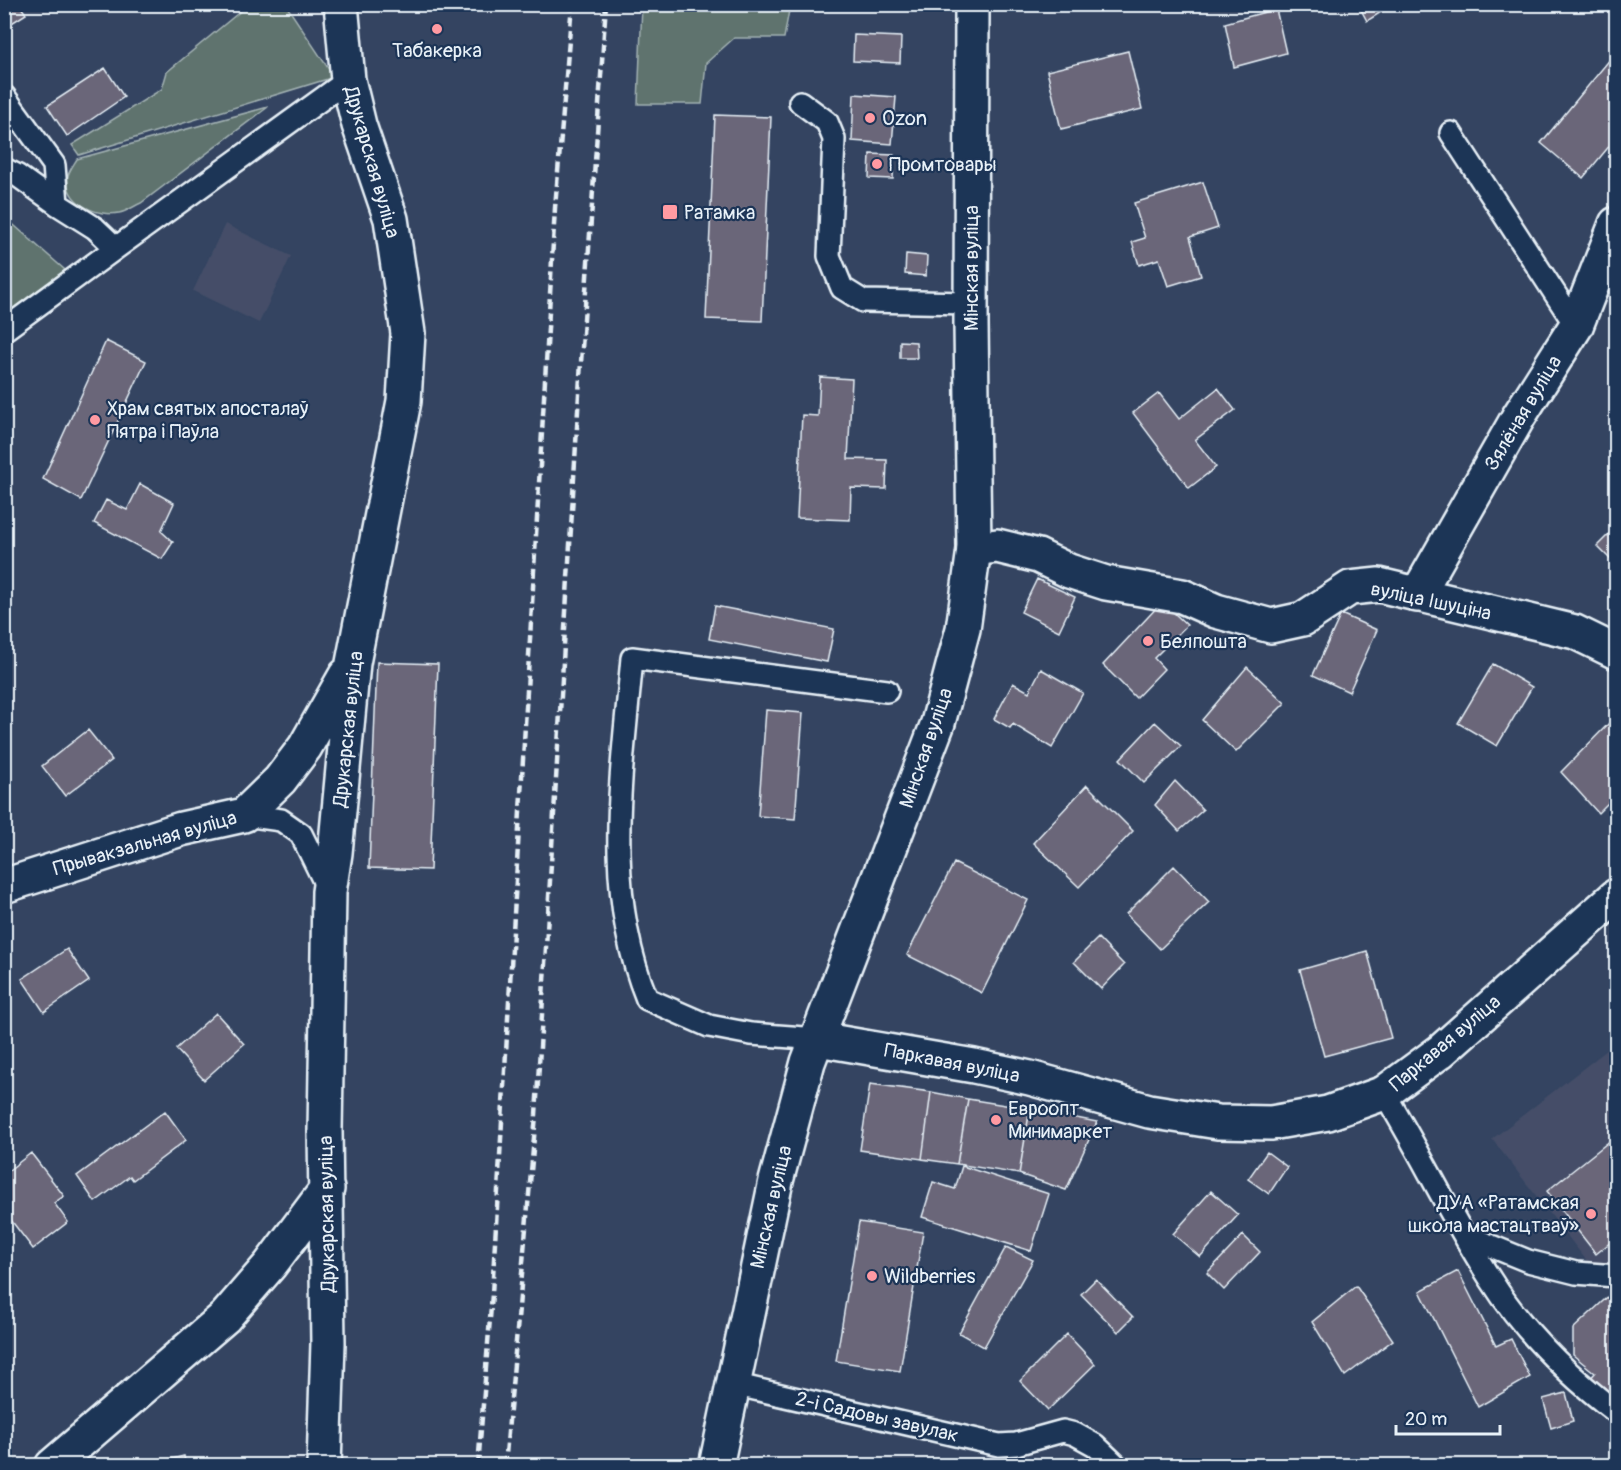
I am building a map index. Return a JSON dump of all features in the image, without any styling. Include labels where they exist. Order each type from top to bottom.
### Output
[{"type":"street","name":"Друкарская вуліца","points":[[324,1466],[328,1343],[326,1131],[329,892],[335,853],[353,663],[404,401],[408,333],[391,219],[359,125],[348,80],[341,4]]},
{"type":"street","name":"Мінская вуліца","points":[[716,1466],[776,1180],[808,1062],[938,723],[963,628],[974,549],[971,303],[972,4]]},
{"type":"street","name":"Зялёная вуліца","points":[[1417,595],[1519,416],[1576,326],[1617,224]]},
{"type":"street","name":"вуліца Ішуціна","points":[[974,549],[997,546],[1038,556],[1069,571],[1106,583],[1182,596],[1216,611],[1271,626],[1303,619],[1350,588],[1379,585],[1575,632],[1617,652]]},
{"type":"street","name":"Прывакзальная вуліца","points":[[4,886],[181,829],[244,814],[280,780],[304,747],[353,663]]},
{"type":"street","name":"Паркавая вуліца","points":[[818,1039],[974,1066],[1030,1078],[1149,1111],[1218,1122],[1271,1123],[1328,1113],[1384,1094],[1441,1052],[1617,896]]},
{"type":"street","points":[[52,1466],[225,1317],[270,1265],[327,1189]]},
{"type":"lane","points":[[4,330],[348,80]]},
{"type":"lane","points":[[4,96],[54,165],[57,204]]},
{"type":"lane","points":[[800,102],[827,122],[834,139],[829,256],[842,288],[863,301],[971,303]]},
{"type":"lane","points":[[1451,133],[1576,326]]},
{"type":"lane","points":[[4,169],[95,228],[116,248]]},
{"type":"lane","points":[[818,1039],[751,1035],[709,1026],[646,999],[635,971],[627,938],[620,885],[618,821],[632,658],[887,691]]},
{"type":"lane","points":[[244,814],[281,820],[301,834],[329,892]]},
{"type":"lane","points":[[1384,1094],[1492,1282],[1529,1331],[1586,1389],[1617,1412]]},
{"type":"lane","points":[[1464,1235],[1528,1261],[1576,1274],[1617,1276]]},
{"type":"lane","name":"2-і Садовы завулак","points":[[733,1384],[999,1445],[1016,1444],[1063,1431],[1076,1434],[1095,1445],[1117,1466]]},
{"type":"shaded area","points":[[225,224],[291,256],[259,323],[193,291]]},
{"type":"shaded area","points":[[1616,1043],[1616,1267],[1590,1265],[1492,1139]]},
{"type":"green space","points":[[642,4],[790,5],[784,38],[734,38],[706,63],[702,104],[638,104]]},
{"type":"green space","points":[[248,5],[286,5],[334,77],[79,155],[72,145],[162,89],[167,72]]},
{"type":"green space","points":[[268,107],[141,203],[124,211],[101,213],[84,206],[71,194],[68,176],[77,159]]},
{"type":"green space","points":[[7,219],[65,270],[5,314],[4,221]]},
{"type":"building","points":[[4,4],[19,4],[26,14],[4,28]]},
{"type":"building","points":[[1358,4],[1394,4],[1367,21]]},
{"type":"building","points":[[1276,9],[1286,53],[1234,67],[1225,23]]},
{"type":"building","points":[[854,35],[901,37],[900,63],[853,61]]},
{"type":"building","points":[[1128,51],[1142,109],[1061,129],[1047,71]]},
{"type":"building","points":[[1616,52],[1616,138],[1583,178],[1541,143]]},
{"type":"building","points":[[105,68],[124,97],[67,136],[47,106]]},
{"type":"building","points":[[854,94],[896,97],[892,144],[852,141]]},
{"type":"building","name":"Ратамка","points":[[715,115],[771,117],[762,321],[706,319]]},
{"type":"building","points":[[870,154],[894,155],[893,179],[869,178]]},
{"type":"building","points":[[1203,182],[1218,228],[1190,237],[1201,276],[1168,286],[1159,259],[1139,265],[1132,242],[1145,238],[1134,203]]},
{"type":"building","points":[[906,254],[927,256],[926,276],[905,274]]},
{"type":"building","name":"Храм святых апосталаў Пятра і Паўла","points":[[106,341],[146,361],[81,500],[43,479]]},
{"type":"building","points":[[900,341],[916,342],[917,358],[900,358]]},
{"type":"building","points":[[820,377],[852,379],[848,459],[887,460],[886,489],[851,488],[850,520],[797,518],[802,415],[818,416]]},
{"type":"building","points":[[1218,388],[1235,410],[1195,440],[1216,467],[1189,488],[1133,413],[1159,393],[1179,419]]},
{"type":"building","points":[[140,484],[174,503],[161,531],[173,542],[162,559],[94,523],[106,500],[127,510]]},
{"type":"building","points":[[1616,527],[1616,565],[1597,546]]},
{"type":"building","points":[[1037,579],[1075,597],[1059,631],[1021,612]]},
{"type":"building","name":"Белпошта","points":[[1162,602],[1187,625],[1154,658],[1164,669],[1136,698],[1103,665]]},
{"type":"building","points":[[715,606],[834,629],[827,662],[709,639]]},
{"type":"building","points":[[1341,614],[1377,630],[1349,692],[1313,675]]},
{"type":"building","points":[[377,662],[438,664],[430,870],[369,868]]},
{"type":"building","points":[[1493,664],[1532,687],[1497,746],[1458,723]]},
{"type":"building","points":[[1247,667],[1285,703],[1236,752],[1202,720]]},
{"type":"building","points":[[1041,669],[1083,693],[1052,748],[1013,724],[1010,728],[994,719],[1013,683],[1029,692]]},
{"type":"building","points":[[766,710],[803,713],[795,819],[758,816]]},
{"type":"building","points":[[1616,716],[1616,795],[1598,813],[1561,772]]},
{"type":"building","points":[[1155,722],[1181,746],[1144,783],[1120,759]]},
{"type":"building","points":[[88,730],[112,760],[65,796],[42,766]]},
{"type":"building","points":[[1175,781],[1203,810],[1179,831],[1155,805]]},
{"type":"building","points":[[1087,785],[1133,831],[1079,887],[1033,843]]},
{"type":"building","points":[[954,863],[1028,900],[982,993],[907,955]]},
{"type":"building","points":[[1174,866],[1209,902],[1160,949],[1126,914]]},
{"type":"building","points":[[1098,938],[1124,965],[1101,989],[1074,962]]},
{"type":"building","points":[[67,949],[89,981],[44,1012],[22,979]]},
{"type":"building","points":[[1367,951],[1391,1038],[1324,1056],[1300,970]]},
{"type":"building","points":[[216,1013],[244,1044],[204,1080],[176,1049]]},
{"type":"building","points":[[870,1084],[931,1092],[922,1159],[860,1150]]},
{"type":"building","points":[[931,1092],[968,1099],[957,1164],[922,1159]]},
{"type":"building","points":[[968,1099],[1030,1109],[1019,1174],[957,1164]]},
{"type":"building","points":[[1030,1109],[1097,1122],[1066,1190],[1019,1174]]},
{"type":"building","points":[[165,1111],[186,1140],[133,1180],[130,1176],[95,1202],[77,1176]]},
{"type":"building","name":"ДУА «Ратамская школа мастацтваў»","points":[[1616,1136],[1616,1238],[1596,1254],[1547,1191]]},
{"type":"building","points":[[1267,1152],[1287,1167],[1269,1194],[1248,1179]]},
{"type":"building","points":[[31,1153],[64,1196],[54,1203],[68,1222],[33,1249],[4,1211],[4,1174]]},
{"type":"building","points":[[962,1166],[1049,1194],[1031,1251],[922,1217],[933,1182],[955,1189]]},
{"type":"building","points":[[1211,1191],[1238,1215],[1200,1257],[1173,1234]]},
{"type":"building","points":[[859,1222],[923,1232],[900,1371],[836,1361]]},
{"type":"building","points":[[1243,1235],[1260,1252],[1224,1290],[1207,1273]]},
{"type":"building","points":[[1006,1247],[1033,1260],[984,1347],[959,1333]]},
{"type":"building","points":[[1458,1271],[1496,1346],[1511,1339],[1530,1377],[1478,1407],[1420,1291]]},
{"type":"building","points":[[1096,1279],[1133,1317],[1118,1332],[1081,1294]]},
{"type":"building","points":[[1356,1286],[1393,1340],[1345,1376],[1312,1322]]},
{"type":"building","points":[[1616,1289],[1616,1401],[1589,1380],[1595,1373],[1573,1355],[1573,1329]]},
{"type":"building","points":[[1067,1334],[1095,1364],[1048,1410],[1020,1381]]},
{"type":"building","points":[[1566,1393],[1573,1421],[1551,1428],[1543,1399]]},
{"type":"building","points":[[184,1456],[186,1466],[148,1466],[148,1465]]},
{"type":"railway","points":[[478,1466],[492,1294],[555,208],[572,4]]},
{"type":"railway","points":[[505,1466],[536,1115],[580,377],[606,4]]},
{"type":"place","name":"Табакерка","points":[[437,29]]},
{"type":"place","name":"Ozon","points":[[870,118]]},
{"type":"place","name":"Промтовары","points":[[877,164]]},
{"type":"place","name":"Ратамка","points":[[670,212]]},
{"type":"place","name":"Храм святых апосталаў Пятра і Паўла","points":[[95,420]]},
{"type":"place","name":"Белпошта","points":[[1148,641]]},
{"type":"place","name":"Евроопт Минимаркет","points":[[996,1120]]},
{"type":"place","name":"ДУА «Ратамская школа мастацтваў»","points":[[1591,1214]]},
{"type":"place","name":"Wildberries","points":[[872,1276]]}]
